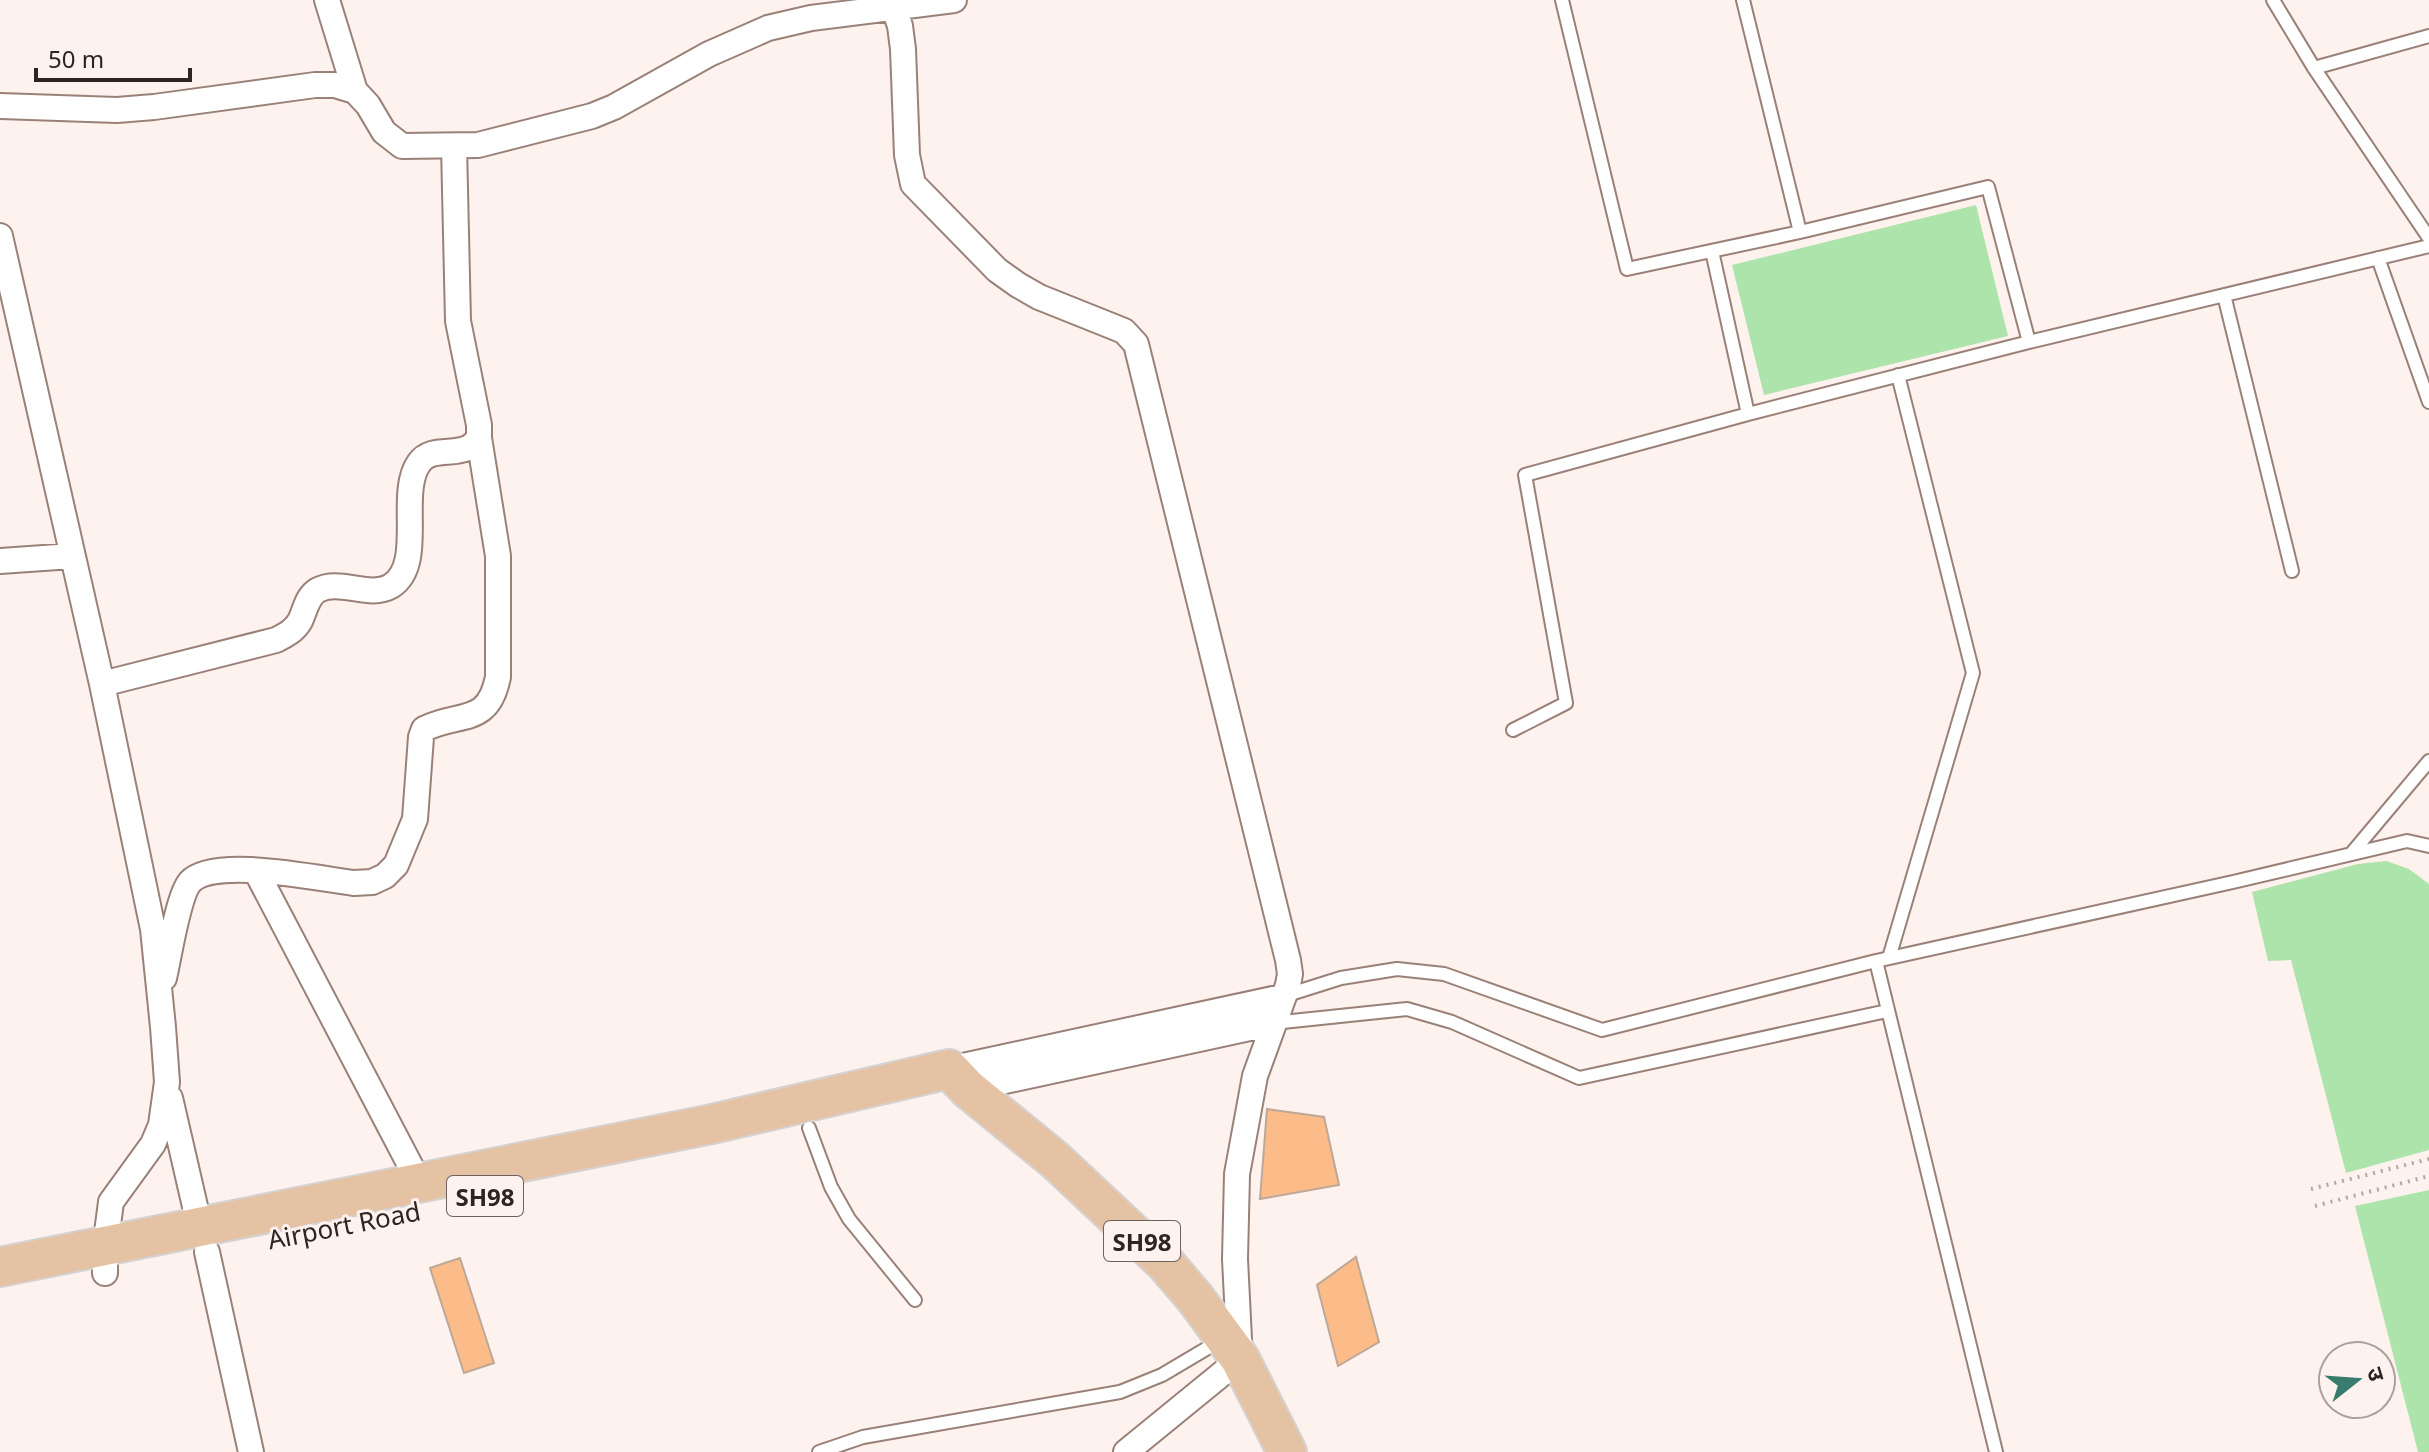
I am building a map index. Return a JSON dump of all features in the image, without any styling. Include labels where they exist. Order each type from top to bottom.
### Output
[{"type":"main road","name":"SH98","points":[[204,1240],[420,1184],[712,1124],[958,1079],[1055,1160],[1166,1264],[1232,1349],[1287,1452]]},
{"type":"main road","name":"Airport Road","points":[[0,1294],[105,1261],[204,1240],[809,1128],[958,1079]]},
{"type":"main road","name":"SH98","points":[[0,1267],[105,1261]]},
{"type":"street","points":[[327,0],[355,91],[368,105],[384,132],[402,146],[478,145],[592,116],[709,54],[768,28],[811,18],[954,0]]},
{"type":"street","points":[[894,8],[903,49],[907,155],[913,184],[997,270],[1039,297],[1124,331],[1136,344],[1290,974],[1255,1076],[1237,1174],[1232,1349],[1126,1452]]},
{"type":"street","points":[[0,106],[117,110],[315,85],[335,85],[355,91]]},
{"type":"street","points":[[160,996],[183,896],[189,883],[201,874],[235,869],[354,883],[372,882],[385,876],[396,865],[415,819],[424,729],[474,714],[486,707],[494,694],[498,677],[498,556],[479,425],[458,321],[454,146]]},
{"type":"street","points":[[0,236],[102,684],[153,929],[167,1082],[251,1452]]},
{"type":"street","points":[[102,684],[276,640],[290,633],[317,590],[330,587],[373,590],[390,587],[403,574],[408,557],[412,476],[421,460],[432,453],[471,447],[479,438]]},
{"type":"street","points":[[0,561],[72,556]]},
{"type":"street","points":[[256,871],[420,1184]]},
{"type":"street","points":[[958,1079],[1282,997]]},
{"type":"street","points":[[958,1079],[1273,1023]]},
{"type":"street","points":[[105,1261],[111,1202],[153,1144],[161,1125],[167,1082]]},
{"type":"lane","points":[[1562,0],[1627,269],[1988,187],[2029,342]]},
{"type":"lane","points":[[1743,0],[1800,232]]},
{"type":"lane","points":[[2273,0],[2314,68],[2429,238]]},
{"type":"lane","points":[[2314,68],[2429,36]]},
{"type":"lane","points":[[1513,730],[1566,703],[1525,475],[1898,375],[2429,246]]},
{"type":"lane","points":[[1712,251],[1748,414]]},
{"type":"lane","points":[[2378,258],[2429,402]]},
{"type":"lane","points":[[2224,295],[2292,571]]},
{"type":"lane","points":[[1898,375],[1973,673],[1883,960],[1887,1011],[1996,1452]]},
{"type":"lane","points":[[2351,854],[2429,761]]},
{"type":"lane","points":[[1282,997],[1341,978],[1397,969],[1444,974],[1602,1030],[1883,960],[2407,841],[2429,846]]},
{"type":"lane","points":[[1273,1023],[1407,1009],[1452,1022],[1579,1078],[1887,1011]]},
{"type":"lane","points":[[809,1128],[839,1203],[915,1300]]},
{"type":"lane","points":[[819,1452],[863,1437],[1120,1392],[1232,1349]]},
{"type":"path","points":[[2311,1189],[2429,1159]]},
{"type":"path","points":[[2315,1206],[2429,1176]]},
{"type":"green space","points":[[1976,205],[2008,336],[1764,395],[1732,265]]},
{"type":"green space","points":[[2386,861],[2409,869],[2429,884],[2429,1150],[2346,1173],[2291,960],[2268,961],[2252,892],[2358,864]]},
{"type":"green space","points":[[2429,1190],[2429,1452],[2418,1452],[2397,1370],[2397,1340],[2389,1340],[2355,1206]]},
{"type":"building","points":[[1267,1109],[1324,1117],[1339,1185],[1260,1199]]},
{"type":"building","points":[[1356,1257],[1379,1342],[1338,1366],[1317,1285]]},
{"type":"building","points":[[460,1258],[494,1363],[464,1373],[430,1268]]}]
